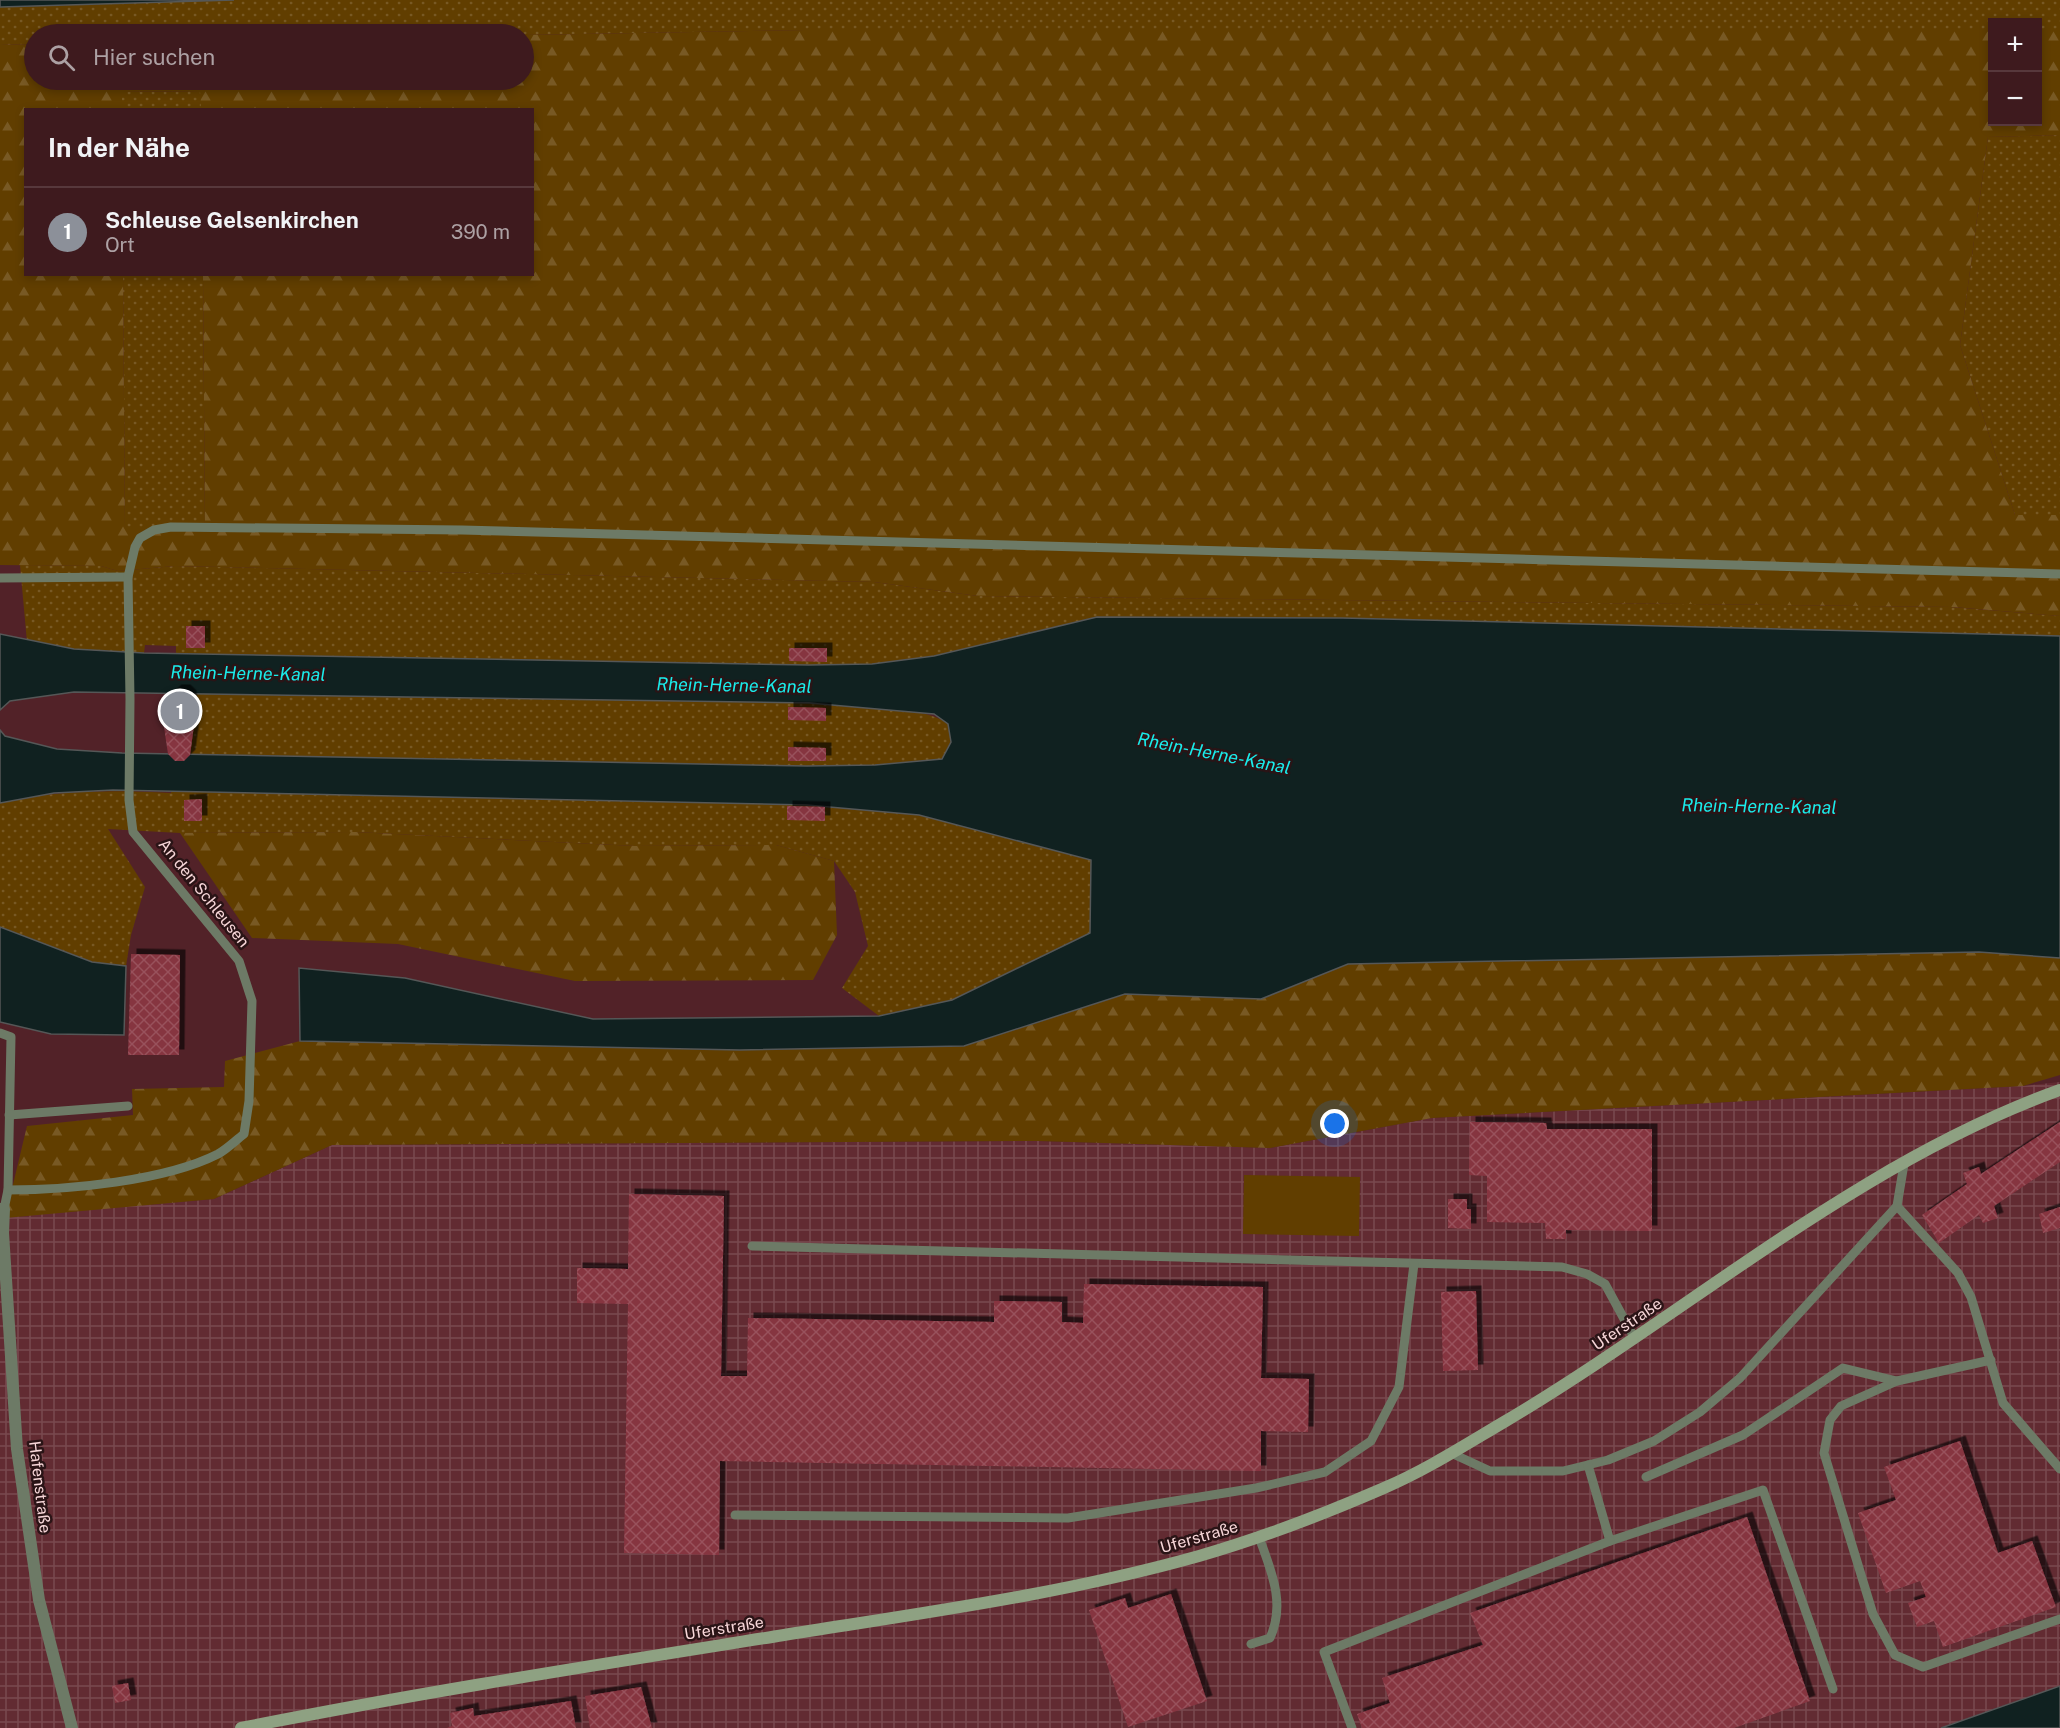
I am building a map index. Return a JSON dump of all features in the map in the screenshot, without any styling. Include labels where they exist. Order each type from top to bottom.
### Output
[{"type":"main road","name":"Uferstraße","points":[[241,1728],[423,1695],[916,1614],[1078,1584],[1198,1556],[1259,1537],[1389,1486],[1451,1453],[1541,1400],[1837,1204],[1904,1164],[1989,1119],[2060,1090]]},
{"type":"street","name":"Hafenstraße","points":[[2,1209],[17,1449],[39,1599],[72,1728]]},
{"type":"lane","name":"An den Schleusen","points":[[8,1190],[35,1190],[167,1174],[219,1154],[244,1134],[249,1101],[252,1001],[239,961],[133,832],[129,800],[128,577],[135,547],[140,538],[154,530],[171,527],[462,530],[2060,574]]},
{"type":"lane","points":[[0,578],[128,577]]},
{"type":"lane","points":[[0,1033],[11,1037],[8,1190],[2,1209]]},
{"type":"lane","points":[[9,1115],[128,1106]]},
{"type":"lane","points":[[1451,1453],[1490,1471],[1563,1471],[1608,1460],[1654,1441],[1700,1412],[1740,1378],[1897,1206],[1904,1164]]},
{"type":"lane","points":[[1897,1206],[1958,1274],[1971,1298],[2003,1403],[2059,1469],[2060,1480]]},
{"type":"lane","points":[[752,1246],[1562,1267],[1587,1274],[1605,1284],[1635,1339]]},
{"type":"lane","points":[[735,1515],[1068,1518],[1256,1488],[1326,1472],[1371,1441],[1399,1387],[1414,1264]]},
{"type":"lane","points":[[1991,1360],[1897,1381],[1840,1406],[1830,1420],[1824,1453],[1873,1614],[1895,1655],[1923,1667],[2060,1619]]},
{"type":"lane","points":[[1646,1478],[1743,1435],[1843,1368],[1897,1381]]},
{"type":"lane","points":[[1588,1465],[1610,1541]]},
{"type":"lane","points":[[1352,1728],[1324,1652],[1610,1541],[1763,1490],[1833,1689]]},
{"type":"lane","points":[[1251,1644],[1270,1638],[1278,1609],[1276,1584],[1259,1537]]},
{"type":"shaded area","points":[[2060,1082],[2060,1728],[0,1728],[0,1217],[214,1199],[332,1145],[1038,1141],[1270,1148],[1432,1118],[2023,1086]]},
{"type":"green space","points":[[0,0],[2060,0],[2060,30],[2042,30],[2042,18],[1988,18],[1988,30],[806,30],[534,35],[534,24],[24,24],[24,44],[0,45]]},
{"type":"green space","points":[[806,30],[1988,30],[1988,126],[2042,126],[2042,30],[2060,30],[2060,135],[1988,137],[1960,345],[2015,515],[2060,515],[2060,616],[1953,607],[978,596],[874,582],[175,566],[118,571],[101,566],[0,565],[0,45],[24,44],[24,90],[534,90],[534,35]],"holes":[[[200,91],[201,108],[534,108],[534,276],[203,276],[205,529],[125,529],[123,276],[24,276],[24,108],[122,108],[122,92]]]},
{"type":"green space","points":[[201,91],[201,108],[122,108],[121,92]]},
{"type":"green space","points":[[2060,135],[2060,515],[2015,515],[1960,345],[1988,137]]},
{"type":"green space","points":[[123,276],[203,276],[205,529],[125,529]]},
{"type":"green space","points":[[20,565],[101,566],[118,571],[175,566],[874,582],[978,596],[1950,607],[2060,616],[2060,636],[1342,618],[1097,617],[934,656],[872,664],[809,703],[900,709],[934,717],[948,723],[951,742],[942,759],[875,765],[808,766],[867,808],[919,815],[1091,859],[1090,933],[952,1000],[879,1016],[842,988],[868,946],[855,892],[834,861],[776,845],[635,846],[355,832],[180,833],[108,829],[145,887],[131,935],[126,966],[92,962],[0,927],[0,803],[85,792],[171,793],[175,761],[190,755],[194,725],[191,696],[185,690],[176,690],[176,646],[145,645],[144,653],[74,649],[27,642]]},
{"type":"green space","points":[[355,832],[635,846],[776,845],[834,861],[837,935],[813,980],[575,981],[398,944],[252,938],[180,833]]},
{"type":"green space","points":[[1979,952],[2060,958],[2060,1075],[2023,1086],[1432,1118],[1270,1148],[1038,1141],[332,1145],[214,1199],[5,1218],[27,1126],[133,1115],[132,1089],[224,1087],[225,1061],[300,1041],[740,1050],[964,1046],[1125,994],[1261,999],[1348,964]]},
{"type":"green space","points":[[1244,1175],[1360,1177],[1359,1236],[1243,1234]]},
{"type":"water","points":[[0,0],[234,0],[0,7]]},
{"type":"water","name":"Rhein-Herne-Kanal","points":[[1097,617],[1342,618],[2060,636],[2060,958],[1979,952],[1348,964],[1261,999],[1125,994],[964,1046],[740,1050],[300,1041],[299,968],[405,978],[593,1019],[879,1016],[952,1000],[1090,933],[1091,860],[919,815],[807,805],[113,790],[54,793],[0,803],[0,730],[5,736],[57,749],[122,753],[807,766],[875,765],[942,759],[951,742],[948,724],[934,714],[809,703],[74,692],[10,701],[0,710],[0,634],[74,649],[144,653],[809,665],[872,664],[934,656]]},
{"type":"water","points":[[0,927],[92,962],[126,966],[124,1035],[51,1034],[0,1022]]},
{"type":"water","points":[[2060,1686],[2060,1728],[1941,1728]]},
{"type":"building","points":[[186,626],[205,626],[205,648],[186,648]]},
{"type":"building","points":[[789,648],[827,648],[827,662],[789,661]]},
{"type":"building","points":[[176,690],[185,690],[191,696],[194,725],[190,755],[184,761],[175,761],[168,754],[164,727],[169,696]]},
{"type":"building","points":[[788,707],[826,708],[826,721],[788,720]]},
{"type":"building","points":[[788,747],[826,748],[826,761],[788,761]]},
{"type":"building","points":[[202,799],[202,821],[184,821],[184,800]]},
{"type":"building","points":[[787,806],[825,807],[825,821],[787,820]]},
{"type":"building","points":[[131,954],[180,955],[179,1055],[128,1055]]},
{"type":"building","points":[[1470,1122],[1546,1123],[1547,1129],[1652,1129],[1652,1231],[1566,1230],[1566,1239],[1546,1239],[1545,1223],[1487,1222],[1487,1176],[1469,1175]]},
{"type":"building","points":[[2060,1122],[2060,1162],[1994,1206],[1998,1218],[1983,1223],[1979,1215],[1939,1243],[1922,1215],[1967,1184],[1963,1173],[1979,1167],[1981,1174]]},
{"type":"building","points":[[629,1194],[724,1196],[721,1376],[747,1376],[748,1318],[994,1322],[994,1301],[1062,1302],[1062,1322],[1083,1323],[1084,1284],[1263,1287],[1261,1378],[1309,1379],[1308,1432],[1261,1431],[1261,1471],[720,1461],[719,1555],[624,1553],[628,1304],[577,1303],[577,1268],[628,1269]]},
{"type":"building","points":[[1448,1199],[1467,1199],[1467,1209],[1471,1209],[1471,1229],[1448,1228]]},
{"type":"building","points":[[2060,1207],[2060,1228],[2043,1233],[2039,1214]]},
{"type":"building","points":[[1476,1291],[1478,1370],[1443,1371],[1441,1292]]},
{"type":"building","points":[[1960,1441],[1998,1553],[2032,1541],[2056,1607],[1943,1647],[1934,1621],[1917,1627],[1908,1603],[1926,1597],[1920,1581],[1886,1593],[1858,1513],[1896,1500],[1884,1467]]},
{"type":"building","points":[[1747,1517],[1810,1701],[1734,1728],[1362,1728],[1357,1714],[1390,1703],[1382,1678],[1483,1645],[1470,1613]]},
{"type":"building","points":[[1171,1594],[1207,1701],[1128,1727],[1089,1610],[1125,1598],[1128,1608]]},
{"type":"building","points":[[128,1683],[131,1700],[115,1703],[112,1686]]},
{"type":"building","points":[[641,1687],[652,1728],[590,1728],[585,1696]]},
{"type":"building","points":[[571,1701],[576,1728],[447,1728],[452,1726],[450,1713],[473,1708],[474,1716]]},
{"type":"place","name":"Schleuse Gelsenkirchen","points":[[180,711]]}]
